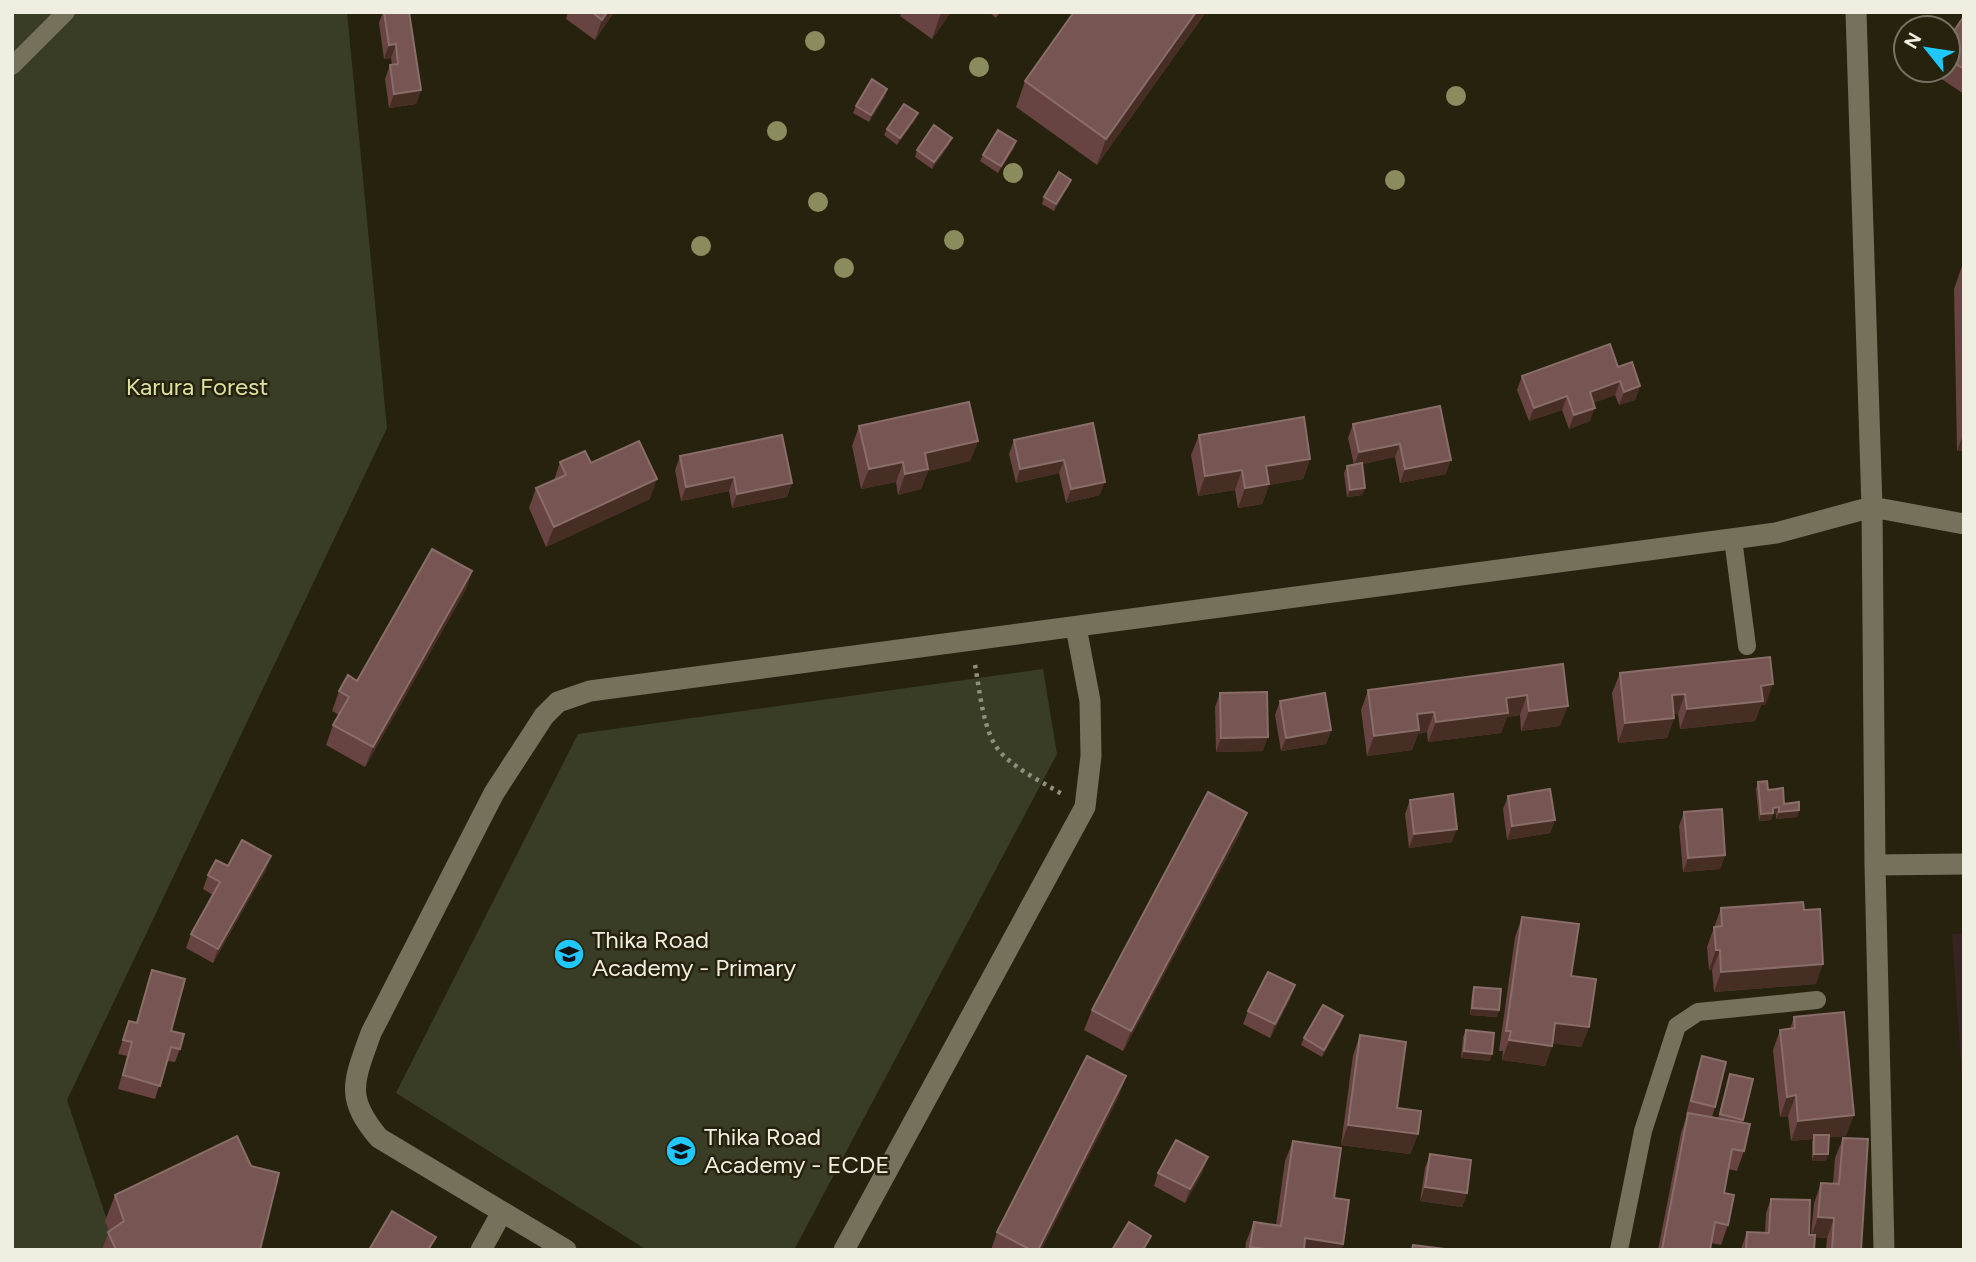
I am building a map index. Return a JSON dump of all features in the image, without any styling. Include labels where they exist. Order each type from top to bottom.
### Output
[{"type":"street","points":[[1856,12],[1872,507],[1875,865],[1884,1250]]},
{"type":"street","points":[[566,1250],[379,1138],[362,1118],[355,1098],[356,1073],[371,1034],[494,793],[544,716],[558,702],[590,691],[1776,533],[1872,507],[1964,524]]},
{"type":"street","points":[[844,1250],[1085,807],[1090,756],[1090,701],[1076,628]]},
{"type":"street","points":[[1875,865],[1964,864]]},
{"type":"street","points":[[481,1250],[502,1212]]},
{"type":"lane","points":[[12,66],[66,12]]},
{"type":"lane","points":[[1733,539],[1747,646]]},
{"type":"lane","points":[[1619,1250],[1643,1131],[1677,1026],[1698,1012],[1817,1000]]},
{"type":"path","points":[[970,640],[986,724],[1000,753],[1029,775],[1085,807]]},
{"type":"shaded area","points":[[1952,934],[1964,934],[1964,1107]]},
{"type":"green space","name":"Karura Forest","points":[[12,12],[347,12],[387,428],[67,1100],[117,1250],[12,1250]]},
{"type":"green space","points":[[1043,669],[1057,754],[794,1250],[647,1250],[396,1093],[578,734]]},
{"type":"building","points":[[384,12],[409,12],[421,90],[394,94],[390,65],[398,64],[396,44],[389,45]]},
{"type":"building","points":[[592,12],[607,12],[602,20]]},
{"type":"building","points":[[1074,12],[1196,12],[1106,139],[1025,81]]},
{"type":"building","points":[[1964,16],[1964,69],[1962,68]]},
{"type":"building","points":[[872,79],[887,89],[871,115],[856,106]]},
{"type":"building","points":[[904,104],[918,113],[900,138],[887,129]]},
{"type":"building","points":[[934,125],[952,138],[934,162],[917,150]]},
{"type":"building","points":[[998,130],[1016,141],[1001,166],[983,155]]},
{"type":"building","points":[[1059,172],[1071,180],[1056,204],[1044,197]]},
{"type":"building","points":[[1610,344],[1618,367],[1632,362],[1640,386],[1624,392],[1620,381],[1590,392],[1595,408],[1574,415],[1567,396],[1534,408],[1522,376]]},
{"type":"building","points":[[969,402],[978,441],[925,453],[928,469],[905,474],[903,462],[869,469],[859,426]]},
{"type":"building","points":[[1440,406],[1451,460],[1405,469],[1400,444],[1359,452],[1353,424]]},
{"type":"building","points":[[1304,417],[1310,459],[1266,466],[1269,484],[1245,488],[1242,470],[1205,476],[1199,435]]},
{"type":"building","points":[[1093,423],[1105,482],[1071,489],[1064,460],[1020,469],[1014,440]]},
{"type":"building","points":[[782,435],[792,483],[737,494],[734,477],[686,487],[680,456]]},
{"type":"building","points":[[639,441],[657,479],[554,527],[536,488],[566,475],[560,462],[585,451],[591,463]]},
{"type":"building","points":[[1362,463],[1365,488],[1350,490],[1347,466]]},
{"type":"building","points":[[432,549],[472,571],[373,747],[333,725],[349,697],[339,691],[348,675],[357,681]]},
{"type":"building","points":[[1770,657],[1773,684],[1761,686],[1763,701],[1687,709],[1685,694],[1672,695],[1674,718],[1625,723],[1620,673]]},
{"type":"building","points":[[1563,664],[1568,706],[1529,711],[1527,695],[1506,698],[1508,713],[1436,722],[1434,712],[1417,714],[1419,730],[1374,736],[1368,690]]},
{"type":"building","points":[[1267,692],[1268,737],[1221,738],[1220,693]]},
{"type":"building","points":[[1325,693],[1331,730],[1286,738],[1280,701]]},
{"type":"building","points":[[1767,781],[1768,790],[1783,788],[1784,804],[1799,802],[1799,810],[1779,812],[1779,807],[1773,808],[1773,813],[1761,814],[1758,782]]},
{"type":"building","points":[[1550,789],[1555,820],[1512,826],[1508,796]]},
{"type":"building","points":[[1208,792],[1247,813],[1131,1031],[1092,1010]]},
{"type":"building","points":[[1453,794],[1457,829],[1414,834],[1410,800]]},
{"type":"building","points":[[1722,809],[1725,855],[1688,858],[1684,812]]},
{"type":"building","points":[[242,840],[271,856],[218,949],[191,934],[220,882],[208,875],[216,860],[228,866]]},
{"type":"building","points":[[1803,902],[1804,910],[1820,909],[1823,964],[1721,972],[1720,950],[1716,950],[1714,927],[1722,926],[1721,908]]},
{"type":"building","points":[[1522,917],[1579,924],[1571,976],[1596,979],[1589,1027],[1555,1023],[1552,1046],[1509,1040],[1511,1031],[1506,1031]]},
{"type":"building","points":[[152,970],[185,979],[171,1031],[184,1034],[180,1049],[171,1047],[160,1086],[123,1075],[132,1042],[123,1040],[129,1021],[137,1023]]},
{"type":"building","points":[[1268,972],[1295,985],[1275,1024],[1248,1011]]},
{"type":"building","points":[[1474,987],[1501,989],[1499,1010],[1472,1008]]},
{"type":"building","points":[[1323,1005],[1343,1016],[1324,1050],[1304,1038]]},
{"type":"building","points":[[1844,1012],[1854,1115],[1798,1121],[1796,1095],[1787,1097],[1780,1030],[1795,1028],[1794,1017]]},
{"type":"building","points":[[1466,1030],[1494,1033],[1492,1054],[1464,1051]]},
{"type":"building","points":[[1360,1035],[1406,1042],[1397,1108],[1421,1111],[1418,1134],[1348,1125]]},
{"type":"building","points":[[1087,1056],[1126,1076],[1038,1250],[1031,1250],[997,1232]]},
{"type":"building","points":[[1702,1056],[1726,1062],[1715,1107],[1691,1101]]},
{"type":"building","points":[[1730,1074],[1753,1079],[1743,1120],[1720,1114]]},
{"type":"building","points":[[1688,1113],[1750,1124],[1744,1151],[1732,1149],[1724,1193],[1734,1195],[1728,1225],[1715,1222],[1710,1250],[1662,1250]]},
{"type":"building","points":[[1814,1135],[1829,1135],[1828,1154],[1814,1154]]},
{"type":"building","points":[[237,1136],[251,1166],[279,1173],[260,1250],[116,1250],[108,1232],[124,1221],[115,1195]]},
{"type":"building","points":[[1843,1138],[1868,1139],[1861,1250],[1832,1250],[1834,1218],[1818,1217],[1821,1183],[1839,1184]]},
{"type":"building","points":[[1176,1140],[1208,1157],[1190,1189],[1158,1173]]},
{"type":"building","points":[[1293,1141],[1341,1148],[1334,1198],[1349,1200],[1343,1244],[1305,1238],[1304,1250],[1250,1247],[1254,1222],[1281,1226]]},
{"type":"building","points":[[1430,1154],[1471,1160],[1467,1193],[1425,1187]]},
{"type":"building","points":[[1771,1199],[1810,1200],[1809,1235],[1815,1235],[1814,1250],[1746,1250],[1747,1232],[1769,1233]]},
{"type":"building","points":[[392,1211],[436,1237],[428,1250],[369,1250]]},
{"type":"building","points":[[1129,1222],[1151,1236],[1143,1250],[1112,1250]]},
{"type":"building","points":[[1413,1245],[1445,1249],[1412,1250]]},
{"type":"place","name":"Thika Road Academy - Primary","points":[[569,954]]},
{"type":"place","name":"Thika Road Academy - ECDE","points":[[681,1151]]}]
